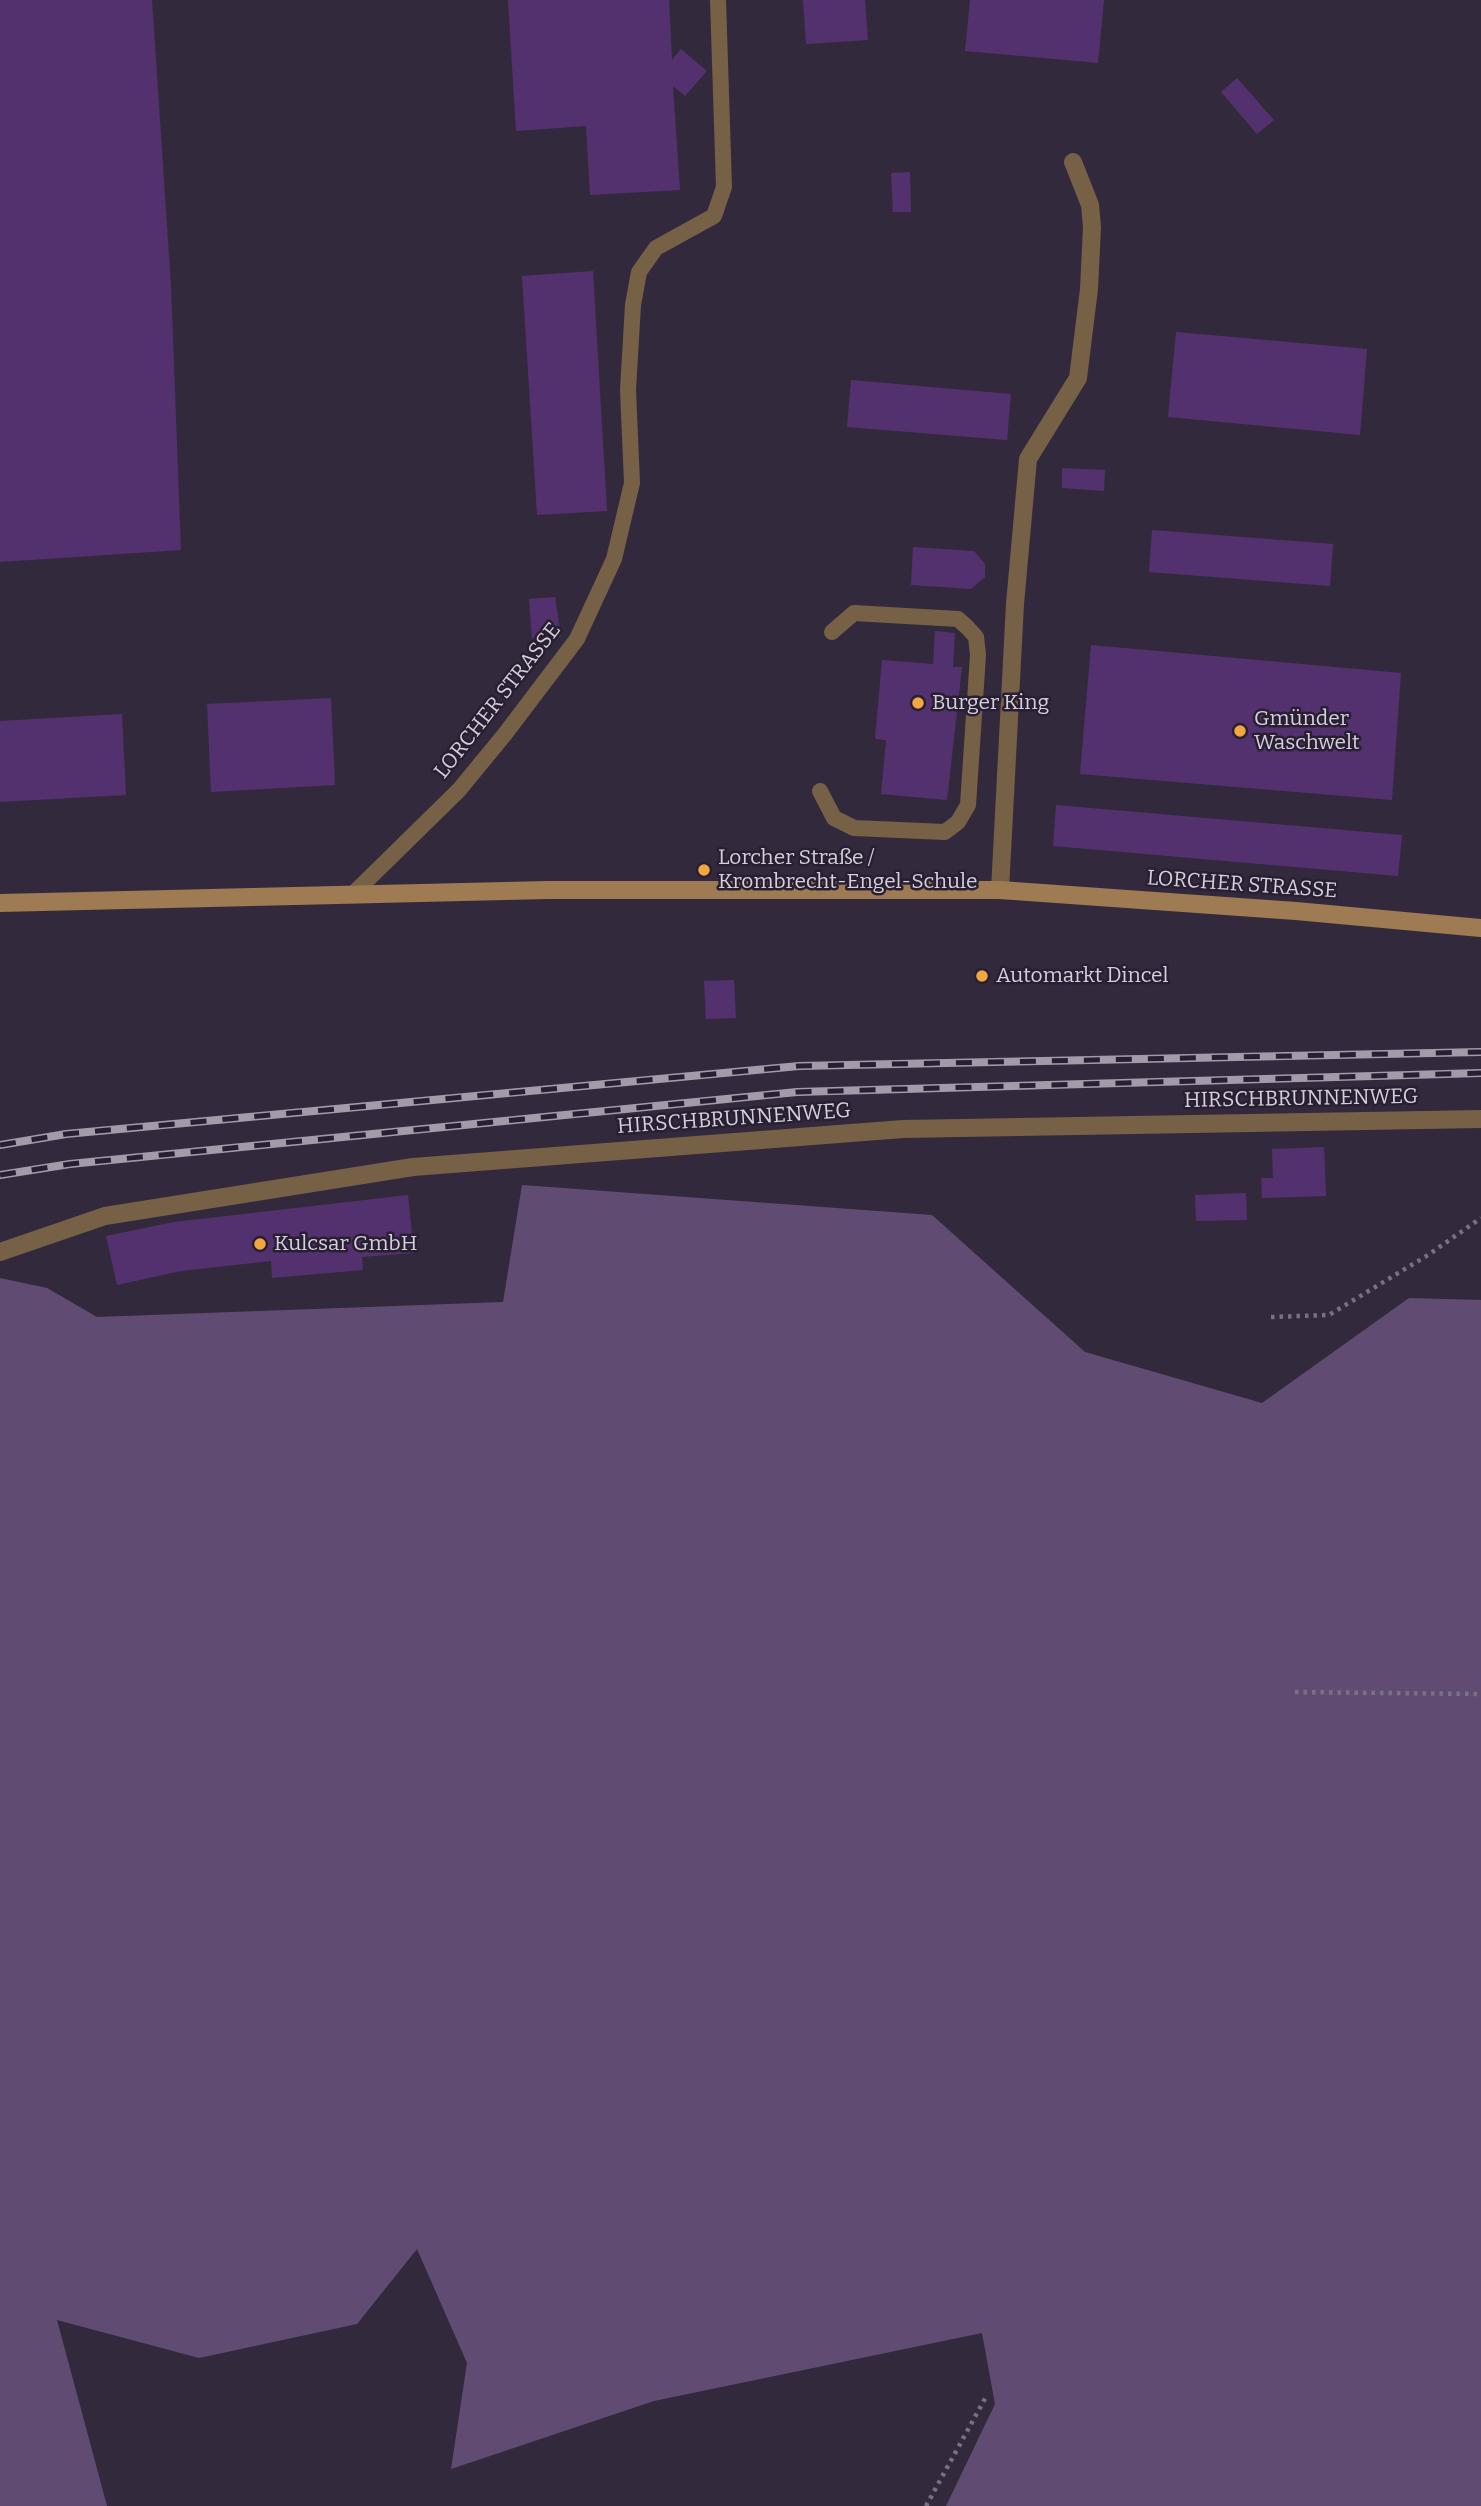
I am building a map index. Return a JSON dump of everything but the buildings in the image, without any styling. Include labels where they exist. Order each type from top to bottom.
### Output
[{"type":"street","points":[[1000,890],[1013,630],[1028,459],[1078,378],[1089,289],[1092,226],[1090,205],[1073,162]]},
{"type":"street","name":"LORCHER STRASSE","points":[[0,903],[547,890],[1000,890],[1297,911],[1481,928]]},
{"type":"street","name":"HIRSCHBRUNNENWEG","points":[[0,1252],[105,1216],[412,1167],[902,1129],[1481,1119]]},
{"type":"lane","name":"LORCHER STRASSE","points":[[354,894],[458,790],[505,734],[577,639],[614,559],[632,483],[628,390],[639,272],[656,248],[714,216],[724,187],[718,0]]},
{"type":"lane","points":[[821,791],[834,818],[854,828],[945,832],[958,822],[968,805],[978,655],[976,638],[967,626],[958,619],[854,613],[832,632]]},
{"type":"path","points":[[1271,1317],[1329,1315],[1428,1255],[1481,1217]]},
{"type":"path","points":[[1295,1692],[1481,1694]]},
{"type":"path","points":[[926,2506],[987,2395]]},
{"type":"shaded area","points":[[522,1185],[932,1215],[1085,1352],[1262,1403],[1409,1298],[1481,1300],[1481,2506],[946,2506],[995,2404],[982,2333],[654,2401],[451,2469],[467,2363],[417,2249],[357,2324],[199,2358],[57,2320],[107,2506],[0,2506],[0,1278],[47,1288],[97,1317],[503,1302]]},
{"type":"railway","points":[[0,1145],[66,1134],[799,1066],[1481,1052]]},
{"type":"railway","points":[[0,1175],[70,1164],[797,1092],[1481,1073]]},
{"type":"place","name":"Burger King","points":[[918,703]]},
{"type":"place","name":"Gmünder Waschwelt","points":[[1240,731]]},
{"type":"place","name":"Lorcher Straße / Krombrecht-Engel-Schule","points":[[704,870]]},
{"type":"place","name":"Automarkt Dincel","points":[[982,976]]},
{"type":"place","name":"Kulcsar GmbH","points":[[260,1244]]}]
